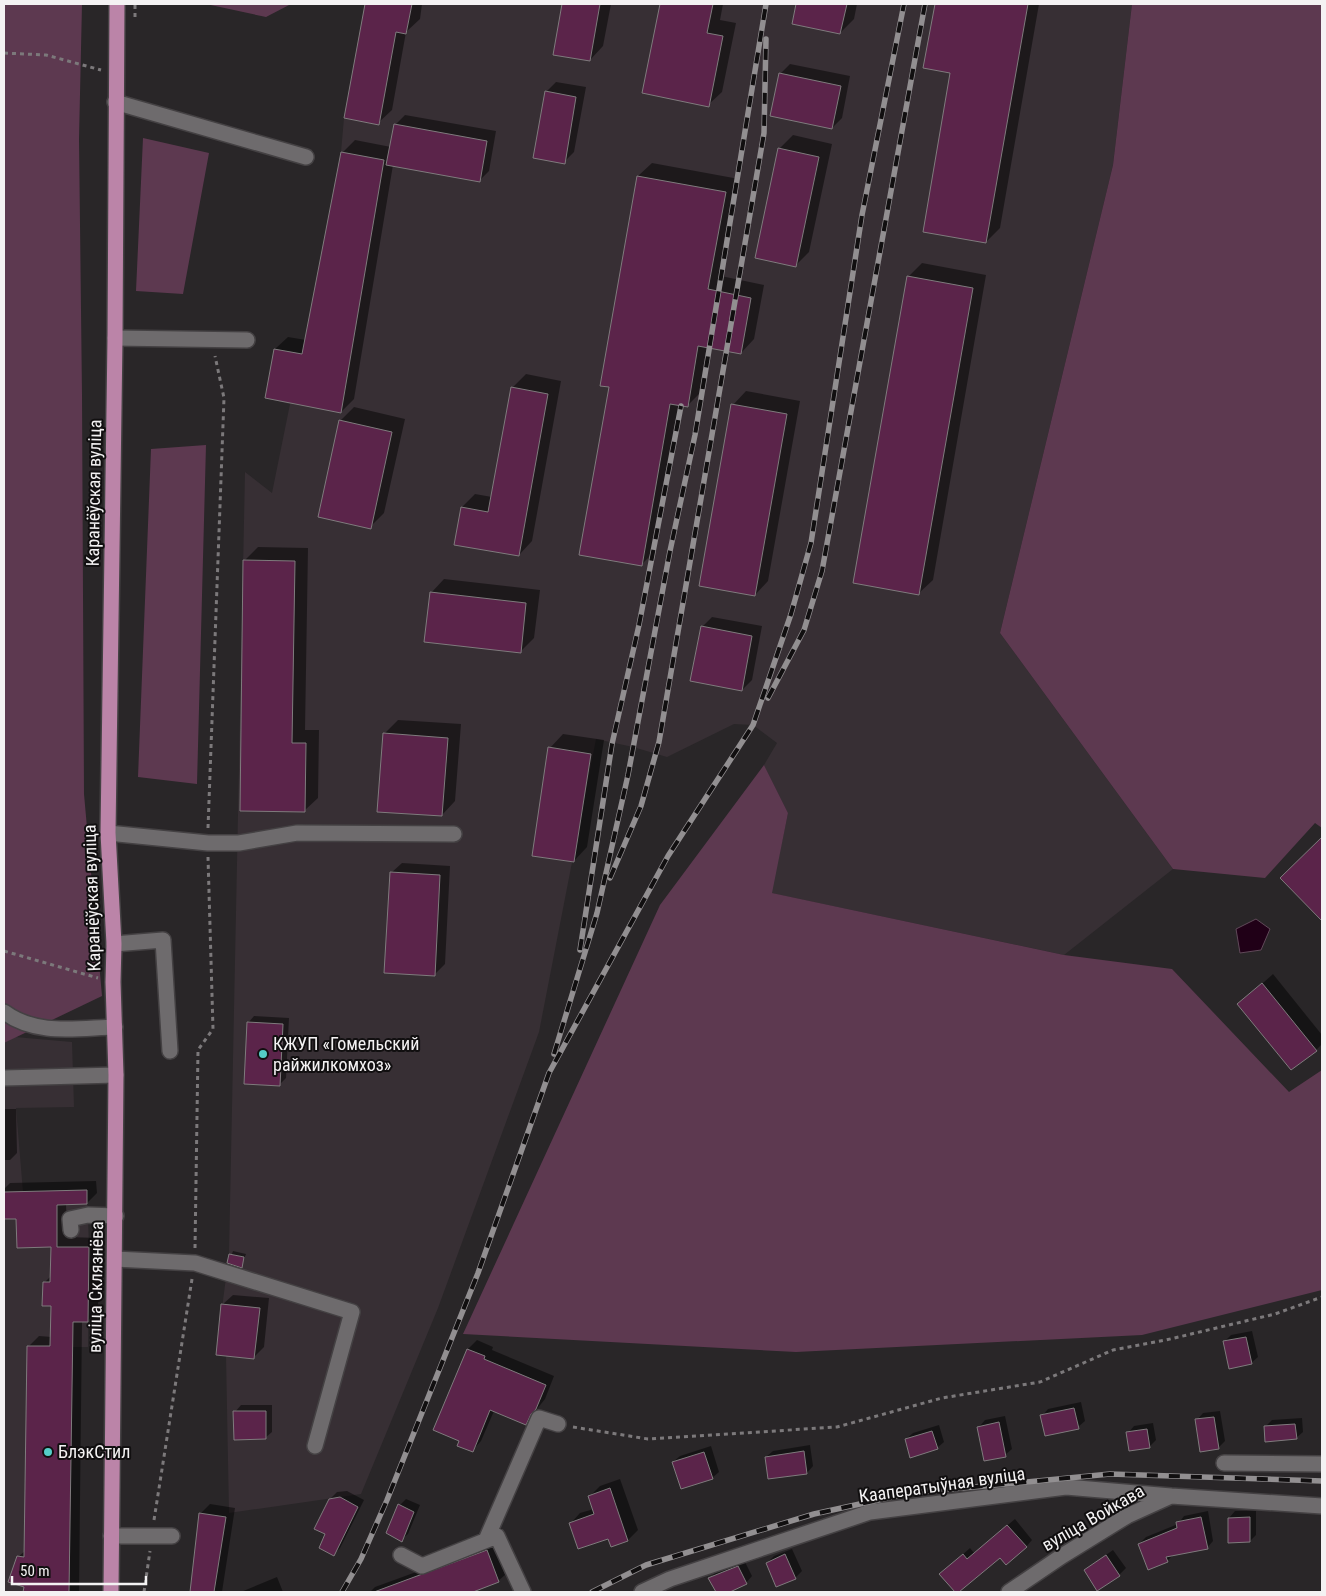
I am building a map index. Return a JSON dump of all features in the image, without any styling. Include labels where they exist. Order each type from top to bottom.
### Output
[{"type":"main road","name":"Каранёўская вуліца","points":[[113,982],[114,944],[108,833],[115,338],[115,74],[117,4]]},
{"type":"main road","name":"вуліца Склязнёва","points":[[112,1592],[111,1536],[116,1216],[116,1076],[113,982]]},
{"type":"street","points":[[115,102],[306,157]]},
{"type":"street","points":[[115,338],[248,340]]},
{"type":"street","points":[[108,833],[239,843],[296,834],[454,834]]},
{"type":"street","points":[[114,944],[163,940],[170,1051]]},
{"type":"street","points":[[4,1012],[18,1022],[52,1029],[115,1027]]},
{"type":"street","points":[[4,1078],[116,1076]]},
{"type":"street","points":[[71,1230],[70,1219],[88,1215],[116,1216]]},
{"type":"street","points":[[115,1260],[195,1263],[352,1312],[315,1446]]},
{"type":"street","points":[[486,1540],[540,1418],[558,1424]]},
{"type":"street","points":[[1224,1463],[1322,1464]]},
{"type":"street","name":"Кааператыўная вуліца","points":[[642,1592],[670,1579],[870,1512],[1066,1487],[1170,1496]]},
{"type":"street","name":"вуліца Войкава","points":[[1009,1592],[1062,1556],[1128,1516],[1170,1496],[1322,1506]]},
{"type":"street","points":[[111,1536],[172,1536]]},
{"type":"street","points":[[401,1555],[422,1566],[497,1536],[523,1592]]},
{"type":"path","points":[[4,53],[46,55],[115,74]]},
{"type":"path","points":[[144,1592],[195,1263],[198,1050],[213,1029],[208,842],[224,398],[212,339]]},
{"type":"path","points":[[4,951],[113,982]]},
{"type":"path","points":[[558,1424],[648,1439],[838,1427],[942,1398],[1040,1382],[1113,1350],[1166,1340],[1275,1314],[1322,1297]]},
{"type":"shaded area","points":[[4,4],[82,4],[79,139],[84,794],[102,996],[4,1043]]},
{"type":"shaded area","points":[[206,4],[291,4],[266,17]]},
{"type":"shaded area","points":[[365,4],[1132,4],[1113,165],[1000,633],[1173,869],[1064,955],[771,893],[788,813],[764,765],[777,743],[753,725],[734,724],[667,757],[596,739],[539,1032],[438,1308],[361,1494],[229,1513],[226,1356],[216,1355],[229,1254],[245,472],[272,493],[290,404],[265,398],[274,349],[302,354],[341,152],[344,118]]},
{"type":"shaded area","points":[[1132,4],[1322,4],[1322,828],[1315,823],[1265,878],[1173,869],[1000,633],[1113,165]]},
{"type":"shaded area","points":[[143,138],[209,153],[183,294],[136,291]]},
{"type":"shaded area","points":[[206,445],[197,784],[138,777],[151,449]]},
{"type":"shaded area","points":[[764,765],[788,813],[772,893],[1064,955],[1172,969],[1289,1092],[1322,1070],[1322,1290],[1142,1335],[796,1352],[463,1334],[660,905]]},
{"type":"shaded area","points":[[1256,919],[1270,929],[1261,950],[1240,953],[1236,929]]},
{"type":"shaded area","points":[[15,1037],[72,1042],[74,1107],[16,1108],[23,1192],[87,1190],[89,1247],[88,1347],[72,1347],[69,1592],[4,1592],[4,1043]]},
{"type":"building","points":[[365,4],[412,4],[406,34],[396,32],[379,125],[344,118]]},
{"type":"building","points":[[562,4],[600,4],[590,61],[553,55]]},
{"type":"building","points":[[660,4],[713,4],[707,33],[723,36],[709,107],[642,93]]},
{"type":"building","points":[[796,4],[847,4],[840,34],[792,24]]},
{"type":"building","points":[[935,4],[1028,4],[986,243],[923,232],[950,73],[923,68]]},
{"type":"building","points":[[779,73],[841,86],[832,129],[770,116]]},
{"type":"building","points":[[545,91],[576,97],[565,164],[533,158]]},
{"type":"building","points":[[394,124],[487,141],[480,182],[386,165]]},
{"type":"building","points":[[778,148],[819,157],[796,267],[755,258]]},
{"type":"building","points":[[341,152],[384,160],[341,413],[265,398],[274,349],[302,354]]},
{"type":"building","points":[[637,176],[726,192],[708,289],[751,298],[741,354],[698,346],[688,407],[670,404],[642,566],[579,555],[609,387],[600,386]]},
{"type":"building","points":[[907,276],[973,288],[919,595],[853,583]]},
{"type":"building","points":[[511,387],[548,394],[519,556],[454,545],[461,507],[488,512]]},
{"type":"building","points":[[731,404],[787,414],[755,596],[699,586]]},
{"type":"building","points":[[339,420],[392,432],[371,529],[318,517]]},
{"type":"building","points":[[243,560],[295,561],[292,743],[306,743],[305,812],[240,811]]},
{"type":"building","points":[[430,592],[526,603],[521,653],[424,642]]},
{"type":"building","points":[[701,626],[752,636],[742,691],[690,681]]},
{"type":"building","points":[[383,733],[448,738],[442,816],[377,812]]},
{"type":"building","points":[[548,747],[591,754],[574,862],[532,856]]},
{"type":"building","points":[[1322,837],[1322,921],[1280,878]]},
{"type":"building","points":[[390,872],[440,875],[435,976],[384,973]]},
{"type":"building","points":[[1262,983],[1317,1051],[1291,1070],[1237,1004]]},
{"type":"building","name":"КЖУП «Гомельский райжилкомхоз»","points":[[247,1022],[283,1024],[280,1086],[244,1084]]},
{"type":"building","name":"БлэкСтил","points":[[87,1190],[87,1204],[57,1205],[57,1247],[89,1247],[88,1322],[73,1322],[69,1592],[23,1592],[24,1587],[8,1582],[17,1556],[24,1557],[27,1346],[50,1346],[51,1306],[42,1306],[43,1282],[50,1282],[51,1247],[17,1248],[16,1219],[4,1219],[4,1192]]},
{"type":"building","points":[[229,1254],[244,1257],[242,1268],[227,1263]]},
{"type":"building","points":[[221,1304],[260,1308],[254,1359],[216,1355]]},
{"type":"building","points":[[1246,1337],[1252,1364],[1229,1369],[1223,1341]]},
{"type":"building","points":[[467,1349],[485,1356],[484,1359],[546,1385],[536,1409],[531,1414],[526,1425],[490,1410],[473,1452],[457,1446],[459,1441],[433,1430]]},
{"type":"building","points":[[1074,1408],[1079,1429],[1045,1436],[1040,1415]]},
{"type":"building","points":[[233,1411],[266,1411],[266,1439],[234,1440]]},
{"type":"building","points":[[1214,1417],[1219,1449],[1200,1452],[1195,1419]]},
{"type":"building","points":[[999,1422],[1006,1457],[984,1461],[977,1427]]},
{"type":"building","points":[[1295,1424],[1297,1439],[1265,1442],[1264,1426]]},
{"type":"building","points":[[1147,1429],[1150,1448],[1129,1451],[1126,1432]]},
{"type":"building","points":[[932,1431],[938,1449],[910,1458],[905,1439]]},
{"type":"building","points":[[804,1451],[807,1474],[768,1479],[765,1457]]},
{"type":"building","points":[[704,1452],[713,1479],[681,1489],[672,1462]]},
{"type":"building","points":[[610,1488],[628,1541],[611,1547],[608,1539],[578,1549],[569,1523],[594,1514],[588,1496]]},
{"type":"building","points":[[340,1497],[358,1507],[334,1556],[319,1548],[325,1534],[314,1529],[329,1499]]},
{"type":"building","points":[[398,1504],[414,1512],[402,1542],[386,1533]]},
{"type":"building","points":[[199,1513],[226,1517],[214,1592],[190,1592]]},
{"type":"building","points":[[1201,1517],[1208,1549],[1166,1557],[1168,1562],[1148,1570],[1138,1544],[1177,1528],[1176,1522]]},
{"type":"building","points":[[1250,1517],[1250,1542],[1228,1543],[1228,1518]]},
{"type":"building","points":[[1007,1525],[1027,1547],[1006,1565],[1000,1558],[959,1592],[955,1592],[939,1574],[963,1554],[967,1559]]},
{"type":"building","points":[[487,1550],[499,1582],[473,1592],[374,1592]]},
{"type":"building","points":[[785,1554],[796,1579],[776,1587],[766,1563]]},
{"type":"building","points":[[1106,1555],[1120,1576],[1097,1591],[1084,1570]]},
{"type":"building","points":[[738,1566],[747,1584],[730,1592],[716,1592],[708,1578]]},
{"type":"railway","points":[[554,1054],[597,913],[628,775],[670,551],[695,435],[766,4]]},
{"type":"railway","points":[[342,1592],[361,1559],[387,1500],[478,1273],[549,1073],[668,856],[753,725],[791,614],[811,543],[862,215],[904,4]]},
{"type":"railway","points":[[768,698],[804,630],[822,571],[925,4]]},
{"type":"railway","points":[[610,878],[641,806],[659,742],[764,133],[766,39]]},
{"type":"railway","points":[[580,950],[612,744],[639,625],[681,406]]},
{"type":"railway","points":[[592,1592],[646,1565],[814,1514],[910,1493],[1110,1474],[1322,1481]]},
{"type":"place","name":"КЖУП «Гомельский райжилкомхоз»","points":[[263,1054]]},
{"type":"place","name":"БлэкСтил","points":[[48,1452]]}]
